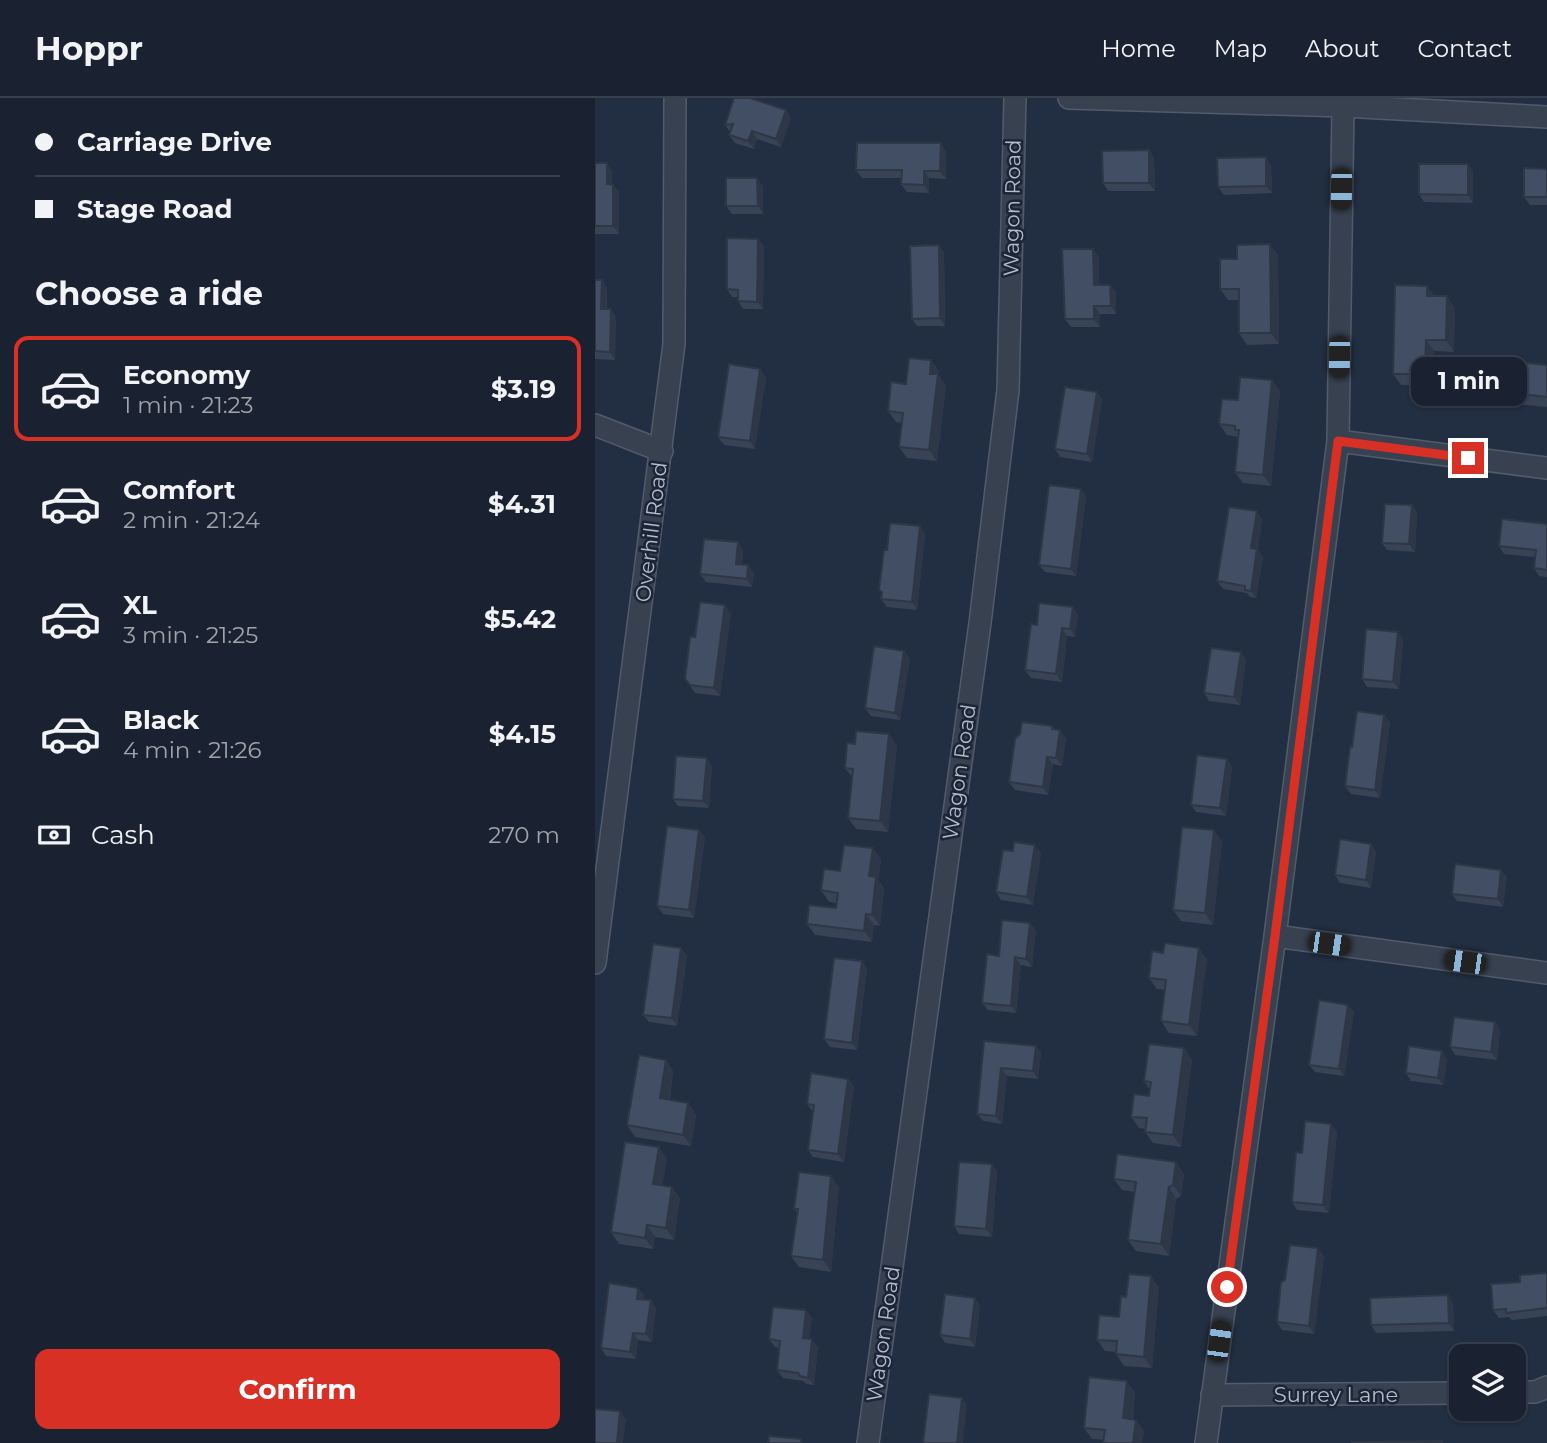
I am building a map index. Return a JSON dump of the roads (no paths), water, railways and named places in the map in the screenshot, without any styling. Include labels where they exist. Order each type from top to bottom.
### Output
[{"type":"street","name":"Overhill Road","points":[[595,963],[674,344],[675,98]]},
{"type":"street","name":"Wagon Road","points":[[868,1443],[980,623],[1008,390],[1015,98]]},
{"type":"street","points":[[1069,98],[1343,106],[1547,117]]},
{"type":"street","points":[[1206,1443],[1275,936],[1338,441],[1343,106]]},
{"type":"street","points":[[595,425],[662,451]]},
{"type":"street","points":[[1338,441],[1547,468]]},
{"type":"street","points":[[1275,936],[1547,973]]},
{"type":"street","name":"Surrey Lane","points":[[1212,1395],[1449,1393]]}]
